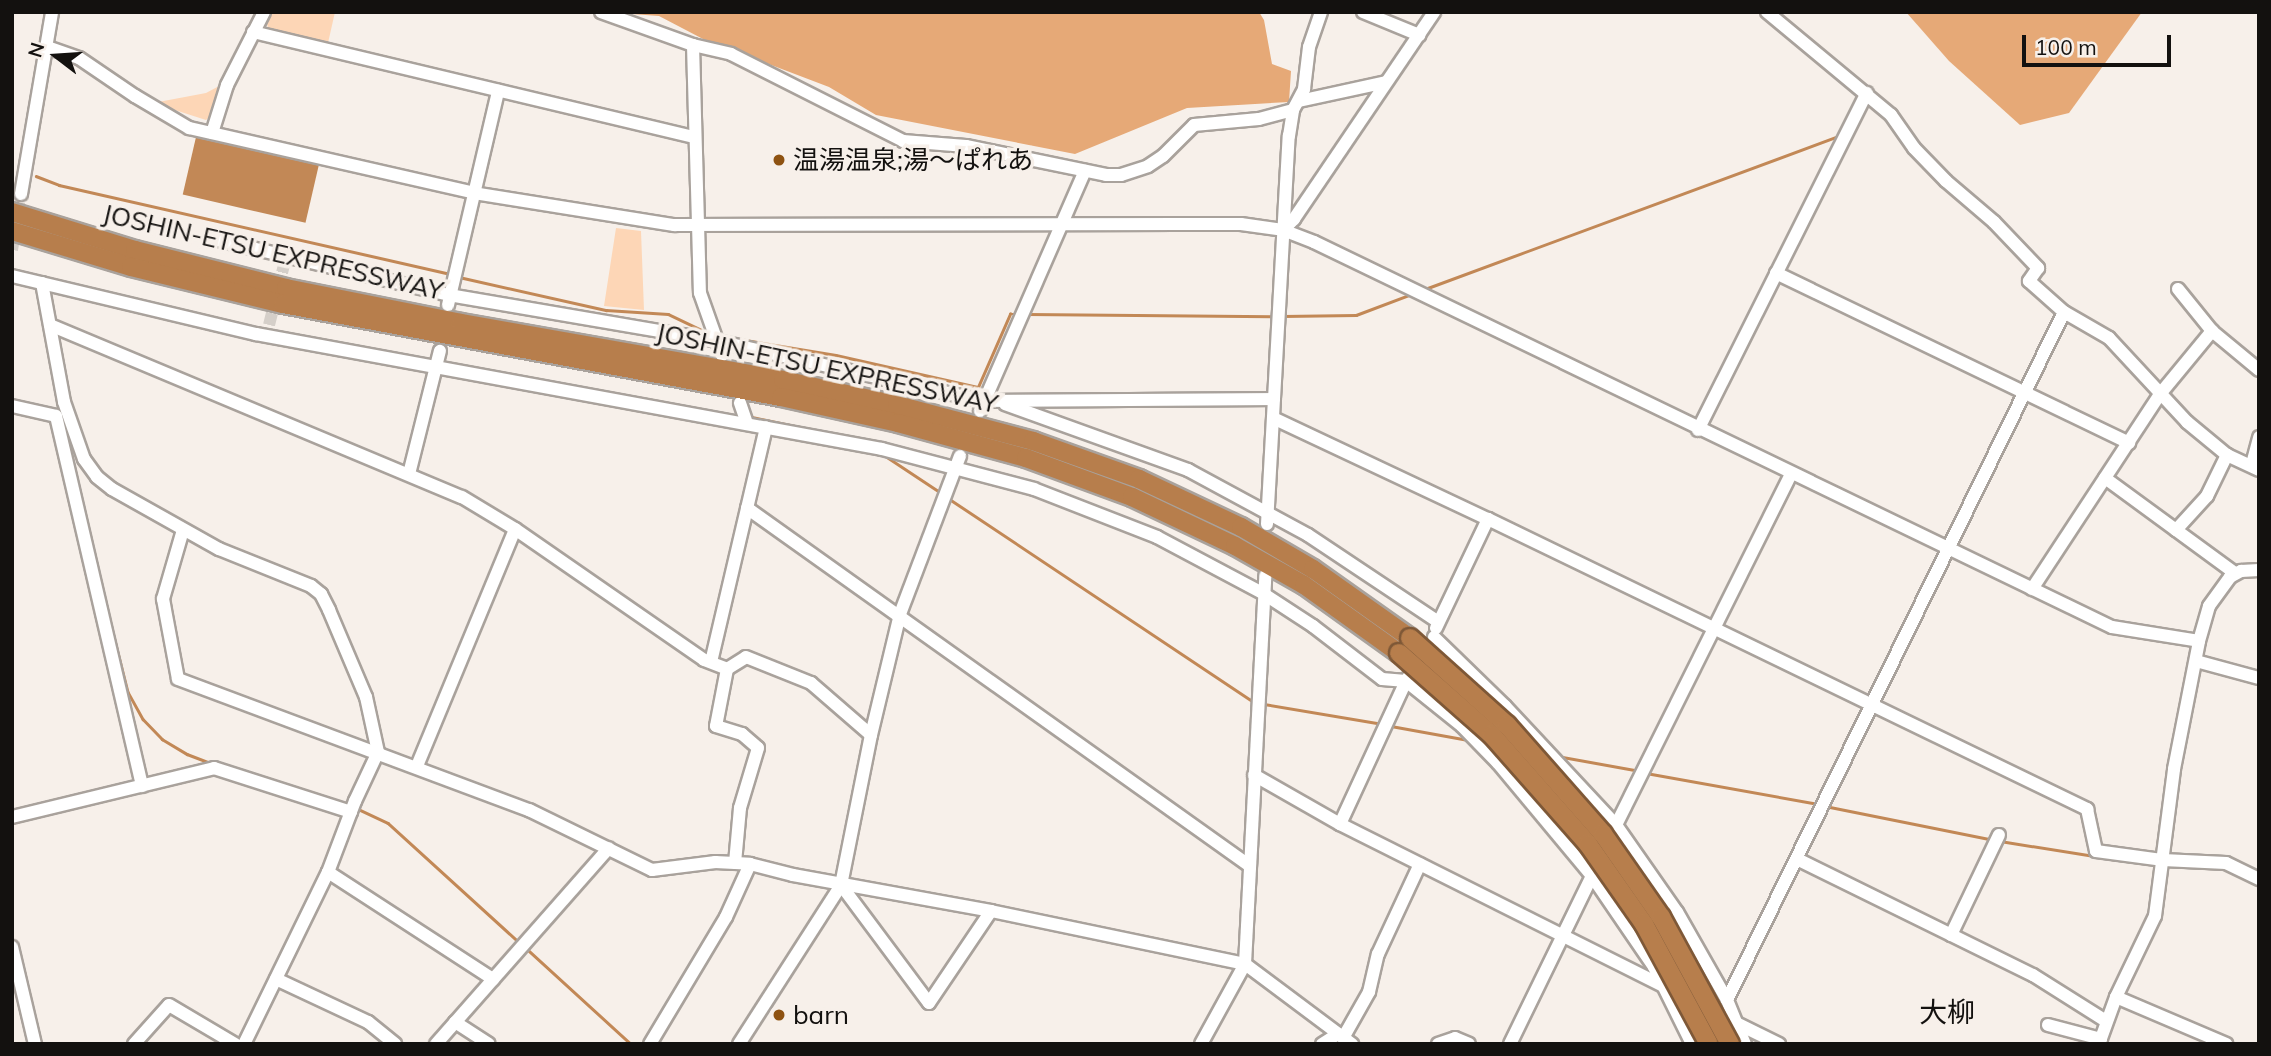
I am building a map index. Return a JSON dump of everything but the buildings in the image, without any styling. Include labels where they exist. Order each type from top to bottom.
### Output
[{"type":"highway","name":"JOSHIN-ETSU EXPRESSWAY","points":[[12,211],[135,250],[286,288],[461,323],[783,380],[998,431],[1139,479],[1207,510],[1313,569],[1410,638],[1507,725],[1603,834],[1674,939],[1730,1044]]},
{"type":"highway","name":"JOSHIN-ETSU EXPRESSWAY","points":[[12,231],[131,267],[359,321],[839,410],[1014,455],[1132,497],[1235,546],[1304,585],[1399,653],[1492,735],[1588,844],[1644,924],[1709,1044]]},
{"type":"highway","points":[[12,239],[131,267]]},
{"type":"street","points":[[21,194],[52,12]]},
{"type":"street","points":[[212,133],[227,85],[264,12]]},
{"type":"street","points":[[601,12],[693,45],[731,54],[902,141],[966,146],[1050,166],[1121,175],[1148,166],[1163,156],[1194,125],[1259,119],[1296,105],[1386,82]]},
{"type":"street","points":[[1267,518],[1283,230],[1296,105],[1309,47],[1321,12]]},
{"type":"street","points":[[1363,12],[1419,35]]},
{"type":"street","points":[[1283,230],[1294,219],[1434,12]]},
{"type":"street","points":[[1767,12],[1891,115],[1914,148],[1946,181],[1994,222],[2038,268],[2029,281],[2064,313],[2109,338],[2160,394],[2227,455],[2255,467],[2259,436]]},
{"type":"street","points":[[253,32],[695,137]]},
{"type":"street","points":[[693,45],[700,293],[722,355]]},
{"type":"street","points":[[47,47],[79,58],[172,120],[189,128],[474,193],[674,226],[1241,224],[1283,230],[1314,242],[1698,430],[2112,627],[2199,641]]},
{"type":"street","points":[[449,300],[498,91]]},
{"type":"street","points":[[1698,430],[1867,93]]},
{"type":"street","points":[[982,406],[1085,171]]},
{"type":"street","points":[[214,239],[284,261],[449,300],[716,341],[982,406],[1014,400],[1274,399]]},
{"type":"street","points":[[1776,272],[2129,443]]},
{"type":"street","points":[[12,276],[436,366],[957,462],[1157,537],[1264,594],[1382,679],[1406,681],[1462,726],[1498,763],[1592,876],[1664,986],[1692,1044]]},
{"type":"street","points":[[43,283],[64,402],[84,459],[112,489],[183,530],[219,549],[311,586],[321,594],[366,698],[378,752],[328,872],[244,1044]]},
{"type":"street","points":[[2178,289],[2212,331],[2259,370]]},
{"type":"street","points":[[1727,1000],[2064,313]]},
{"type":"street","points":[[50,325],[462,498],[515,529],[711,662],[727,669]]},
{"type":"street","points":[[2032,589],[2160,394],[2212,331]]},
{"type":"street","points":[[409,474],[440,351]]},
{"type":"street","points":[[740,403],[747,423]]},
{"type":"street","points":[[1003,403],[1188,470],[1437,621]]},
{"type":"street","points":[[12,406],[56,416],[142,786]]},
{"type":"street","points":[[1273,418],[1871,702],[2087,808],[2096,851],[2163,860],[2226,863],[2259,878]]},
{"type":"street","points":[[711,662],[766,427]]},
{"type":"street","points":[[2176,530],[2207,496],[2227,455]]},
{"type":"street","points":[[739,1044],[841,885],[871,734],[900,614],[957,462]]},
{"type":"street","points":[[1616,825],[1791,474]]},
{"type":"street","points":[[2105,478],[2140,500],[2235,573]]},
{"type":"street","points":[[747,508],[900,614],[1250,866]]},
{"type":"street","points":[[1340,824],[1406,681],[1434,637],[1437,621],[1488,519]]},
{"type":"street","points":[[417,766],[515,529]]},
{"type":"street","points":[[183,530],[163,599],[177,679],[417,766],[528,810],[652,870],[750,864],[841,885],[991,911],[1245,964],[1344,1038]]},
{"type":"street","points":[[2048,1025],[2100,1041],[2116,997],[2155,916],[2174,769],[2199,641],[2209,607],[2225,582],[2235,573],[2259,570]]},
{"type":"street","points":[[1201,1044],[1245,964],[1265,576]]},
{"type":"street","points":[[1434,637],[1505,706],[1616,825],[1677,912],[1727,1000],[1745,1044]]},
{"type":"street","points":[[735,863],[740,808],[758,748],[743,734],[716,726],[727,669],[746,657],[811,683],[871,734]]},
{"type":"street","points":[[2196,661],[2259,678]]},
{"type":"street","points":[[12,817],[214,768],[351,812]]},
{"type":"street","points":[[1254,775],[1340,824],[1664,986]]},
{"type":"street","points":[[1951,935],[1999,835]]},
{"type":"street","points":[[436,1044],[609,848]]},
{"type":"street","points":[[1797,859],[2034,975],[2106,1021]]},
{"type":"street","points":[[650,1044],[726,917],[750,864]]},
{"type":"street","points":[[1322,1044],[1344,1038],[1368,992],[1378,954],[1420,864]]},
{"type":"street","points":[[328,872],[493,979]]},
{"type":"street","points":[[1510,1044],[1592,876]]},
{"type":"street","points":[[841,885],[929,1003],[991,911]]},
{"type":"street","points":[[12,947],[35,1044]]},
{"type":"street","points":[[276,979],[368,1022],[394,1044]]},
{"type":"street","points":[[2116,997],[2226,1044]]},
{"type":"street","points":[[134,1044],[169,1004],[235,1044]]},
{"type":"street","points":[[455,1022],[489,1044]]},
{"type":"street","points":[[1736,1023],[1779,1044]]},
{"type":"street","points":[[1438,1044],[1455,1038],[1469,1044]]},
{"type":"shaded area","points":[[273,12],[335,12],[328,43],[270,32],[266,22]]},
{"type":"shaded area","points":[[605,12],[1259,12],[1264,20],[1272,64],[1291,71],[1289,102],[1187,108],[1075,154],[876,115],[829,87],[703,39],[659,16]]},
{"type":"shaded area","points":[[1906,12],[2142,12],[2069,113],[2020,125],[1949,61]]},
{"type":"shaded area","points":[[221,85],[211,116],[206,120],[153,103],[206,93]]},
{"type":"shaded area","points":[[196,137],[319,165],[305,223],[183,194]]},
{"type":"shaded area","points":[[616,228],[641,231],[644,310],[604,306]]},
{"type":"waterway","points":[[1425,289],[1842,135]]},
{"type":"waterway","points":[[36,176],[59,185],[450,274]]},
{"type":"waterway","points":[[459,277],[606,310],[668,314],[710,334]]},
{"type":"waterway","points":[[1283,316],[1356,315],[1412,294]]},
{"type":"waterway","points":[[727,337],[836,355],[978,387],[1010,314],[1017,314]]},
{"type":"waterway","points":[[1027,314],[1276,316]]},
{"type":"waterway","points":[[749,410],[752,417],[834,434]]},
{"type":"waterway","points":[[62,413],[81,498]]},
{"type":"waterway","points":[[884,455],[943,494]]},
{"type":"waterway","points":[[948,498],[1254,702]]},
{"type":"waterway","points":[[109,617],[128,692],[143,719],[162,739],[187,754],[213,764]]},
{"type":"waterway","points":[[1264,704],[1382,724]]},
{"type":"waterway","points":[[1391,726],[1468,740]]},
{"type":"waterway","points":[[1557,756],[1640,771]]},
{"type":"waterway","points":[[1646,773],[1819,804]]},
{"type":"waterway","points":[[337,801],[347,804]]},
{"type":"waterway","points":[[1825,806],[1994,840]]},
{"type":"waterway","points":[[358,809],[388,823],[519,942]]},
{"type":"waterway","points":[[2000,841],[2094,856]]},
{"type":"waterway","points":[[2111,859],[2145,863]]},
{"type":"waterway","points":[[527,949],[631,1044]]},
{"type":"tunnel","points":[[12,250],[21,194]]},
{"type":"tunnel","points":[[269,325],[284,265]]},
{"type":"place","name":"温湯温泉;湯〜ぱれあ","points":[[779,160]]},
{"type":"place","name":"barn","points":[[779,1015]]},
{"type":"district","name":"大柳","points":[[1947,1012]]}]
